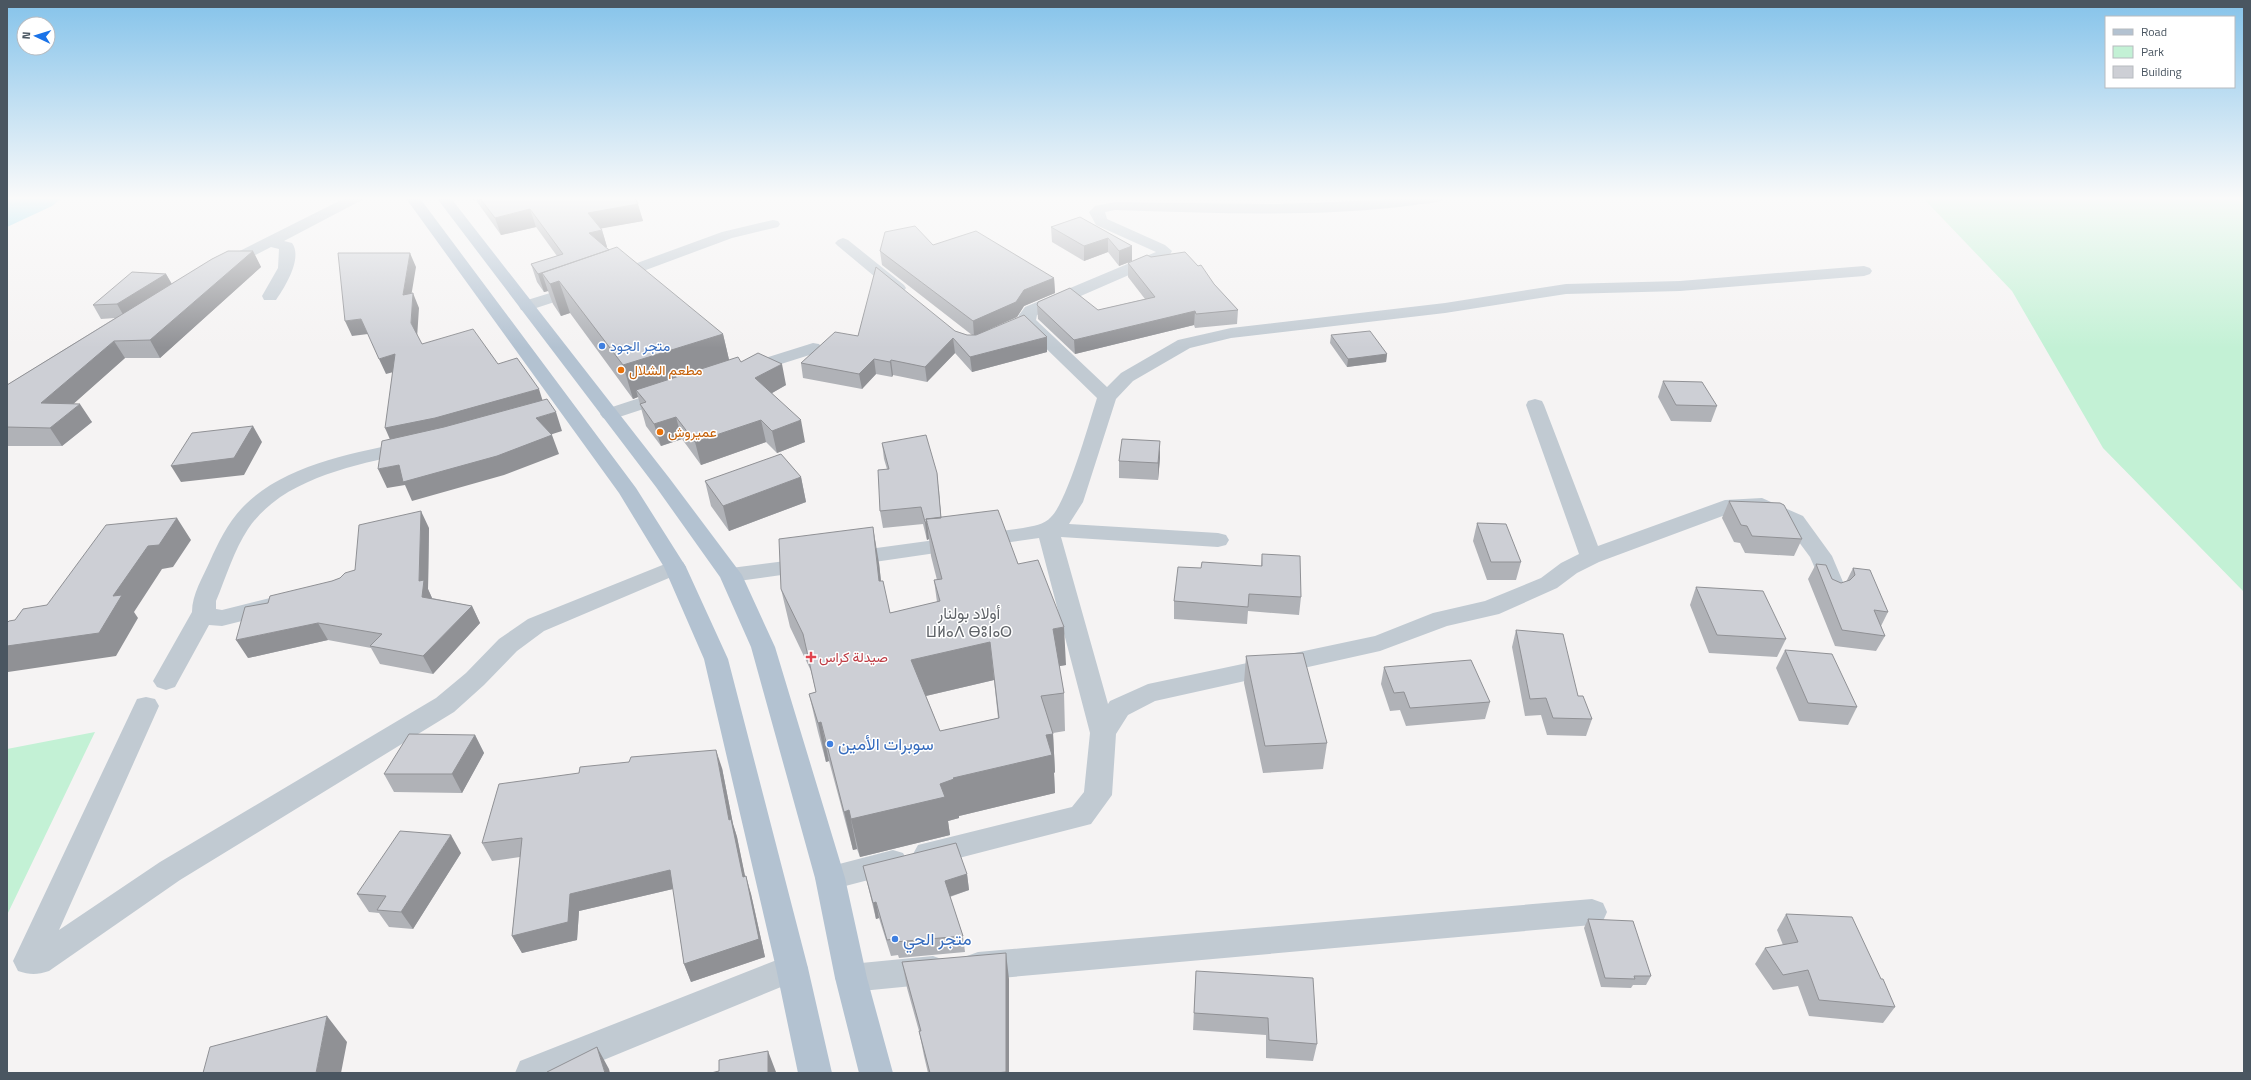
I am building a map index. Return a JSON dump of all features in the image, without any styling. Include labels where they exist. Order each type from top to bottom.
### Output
[{"type":"main road","points":[[449,247],[629,492],[675,567],[716,659],[792,968],[815,1073]]},
{"type":"main road","points":[[482,247],[731,575],[763,648],[830,878],[851,978],[876,1073]]},
{"type":"street","points":[[214,271],[260,247]]},
{"type":"street","points":[[270,296],[286,268],[288,247]]},
{"type":"street","points":[[527,306],[596,283],[693,247]]},
{"type":"street","points":[[848,247],[909,296]]},
{"type":"street","points":[[1107,396],[1027,321],[1026,315],[1031,311],[1162,255],[1164,251],[1159,247]]},
{"type":"street","points":[[1048,529],[1059,522],[1072,502],[1107,396],[1127,377],[1184,344],[1232,333],[1445,308],[1566,289],[1680,286],[1864,271]]},
{"type":"street","points":[[992,338],[1027,321]]},
{"type":"street","points":[[731,374],[813,348]]},
{"type":"street","points":[[610,414],[681,391]]},
{"type":"street","points":[[1535,405],[1591,557]]},
{"type":"street","points":[[544,413],[567,406]]},
{"type":"street","points":[[166,681],[204,612],[204,601],[240,526],[265,498],[285,487],[335,466],[358,459],[430,443]]},
{"type":"street","points":[[1102,733],[1119,708],[1148,693],[1380,643],[1441,619],[1491,608],[1549,583],[1569,568],[1591,557],[1733,505],[1762,504],[1795,521],[1821,556],[1834,589]]},
{"type":"street","points":[[830,878],[1081,816],[1098,795],[1102,733],[1048,529]]},
{"type":"street","points":[[731,575],[1023,535],[1048,529],[1218,540]]},
{"type":"street","points":[[146,706],[29,961],[38,961],[170,871],[444,705],[475,679],[508,645],[536,625],[675,567]]},
{"type":"street","points":[[204,612],[209,618],[222,618],[296,600]]},
{"type":"street","points":[[851,978],[1592,912]]},
{"type":"street","points":[[532,1073],[792,968]]},
{"type":"green space","points":[[1970,247],[2244,247],[2244,592],[2103,448],[2012,291]]},
{"type":"green space","points":[[95,732],[7,915],[7,749]]},
{"type":"building","points":[[558,247],[606,247],[609,250],[538,274],[531,264],[563,254]]},
{"type":"building","points":[[617,247],[723,334],[623,365],[559,281],[550,284],[542,273]]},
{"type":"building","points":[[881,247],[1003,247],[1054,278],[1024,290],[1016,302],[973,321],[880,251]]},
{"type":"building","points":[[1116,247],[1128,247],[1119,251]]},
{"type":"building","points":[[228,251],[253,251],[150,340],[114,341],[41,403],[80,404],[50,428],[7,427],[7,385],[212,259]]},
{"type":"building","points":[[1185,252],[1198,266],[1201,265],[1214,284],[1238,310],[1196,314],[1195,311],[1074,340],[1037,305],[1038,302],[1070,288],[1098,310],[1155,297],[1128,263],[1147,255],[1151,257]]},
{"type":"building","points":[[338,253],[410,253],[403,295],[413,293],[411,323],[422,344],[473,329],[498,364],[517,358],[539,389],[435,418],[385,428],[395,354],[379,359],[361,319],[345,321]]},
{"type":"building","points":[[876,267],[955,331],[967,335],[976,335],[1024,315],[1047,337],[970,357],[953,338],[925,367],[891,360],[890,362],[874,359],[859,374],[801,363],[835,332],[858,336]]},
{"type":"building","points":[[132,272],[166,274],[117,304],[93,305]]},
{"type":"building","points":[[1370,331],[1387,354],[1348,359],[1331,335]]},
{"type":"building","points":[[758,353],[782,364],[755,378],[801,420],[772,431],[761,420],[695,442],[676,417],[654,424],[640,404],[646,402],[636,390],[738,357],[741,362]]},
{"type":"building","points":[[1663,381],[1702,382],[1717,406],[1676,405]]},
{"type":"building","points":[[547,399],[556,412],[536,418],[552,435],[497,456],[403,482],[399,465],[378,469],[382,441],[444,427]]},
{"type":"building","points":[[253,426],[234,458],[171,466],[192,433]]},
{"type":"building","points":[[926,435],[937,473],[941,518],[926,519],[927,522],[925,522],[921,507],[880,511],[878,470],[889,469],[882,443]]},
{"type":"building","points":[[1122,439],[1160,441],[1158,463],[1119,461]]},
{"type":"building","points":[[781,454],[801,477],[723,506],[705,481]]},
{"type":"building","points":[[1729,501],[1780,503],[1784,505],[1802,539],[1752,536],[1747,526],[1741,525]]},
{"type":"building","points":[[998,510],[1018,564],[1038,560],[1064,627],[1053,629],[1064,693],[1041,696],[1053,734],[1046,735],[1052,755],[953,778],[954,779],[940,784],[945,797],[851,819],[849,810],[844,812],[821,722],[818,723],[809,694],[816,692],[803,634],[781,589],[779,539],[873,527],[879,581],[883,581],[890,613],[940,601],[934,580],[942,579],[926,519]],"holes":[[[990,642],[999,718],[940,731],[911,660]]]},
{"type":"building","points":[[421,511],[419,581],[424,580],[422,597],[472,606],[423,656],[370,646],[382,634],[318,623],[236,640],[245,607],[268,603],[270,596],[332,581],[340,578],[345,573],[355,570],[359,525]]},
{"type":"building","points":[[177,518],[159,545],[148,546],[113,596],[122,595],[99,633],[7,646],[7,623],[15,620],[23,609],[47,605],[106,525]]},
{"type":"building","points":[[1477,523],[1506,524],[1521,562],[1491,562]]},
{"type":"building","points":[[1262,554],[1300,556],[1301,597],[1249,594],[1248,607],[1174,601],[1178,567],[1201,568],[1202,562],[1262,566]]},
{"type":"building","points":[[1816,564],[1826,565],[1832,579],[1841,583],[1850,580],[1855,575],[1853,568],[1870,570],[1888,612],[1874,610],[1885,636],[1842,630]]},
{"type":"building","points":[[1696,587],[1763,591],[1786,639],[1717,635]]},
{"type":"building","points":[[1516,630],[1563,634],[1578,696],[1583,696],[1592,719],[1553,718],[1546,698],[1530,699]]},
{"type":"building","points":[[1785,650],[1832,654],[1857,707],[1808,703]]},
{"type":"building","points":[[1303,653],[1327,743],[1265,746],[1246,656]]},
{"type":"building","points":[[1471,660],[1490,702],[1410,708],[1404,692],[1394,693],[1384,667]]},
{"type":"building","points":[[409,734],[475,735],[452,774],[384,774]]},
{"type":"building","points":[[716,750],[729,820],[731,819],[743,877],[746,876],[759,939],[684,964],[670,870],[570,894],[568,922],[512,936],[522,838],[482,843],[499,784],[579,773],[580,767],[629,762],[631,757]]},
{"type":"building","points":[[400,831],[451,835],[401,912],[377,910],[386,896],[357,894]]},
{"type":"building","points":[[956,843],[967,874],[945,881],[963,936],[895,942],[894,939],[887,940],[876,902],[873,903],[863,866]]},
{"type":"building","points":[[1786,914],[1852,917],[1881,979],[1883,979],[1895,1007],[1819,1000],[1808,970],[1783,975],[1765,948],[1798,942]]},
{"type":"building","points":[[1588,919],[1633,921],[1651,976],[1634,976],[1635,979],[1605,978]]},
{"type":"building","points":[[1006,953],[1006,1072],[930,1073],[919,1031],[921,1031],[902,962]]},
{"type":"building","points":[[1196,971],[1313,978],[1317,1044],[1269,1040],[1268,1018],[1194,1013]]},
{"type":"building","points":[[327,1016],[316,1073],[203,1073],[210,1047]]},
{"type":"building","points":[[597,1047],[605,1073],[547,1073],[547,1072]]},
{"type":"building","points":[[768,1051],[768,1073],[711,1073],[719,1071],[719,1060]]},
{"type":"place","name":"متجر الجود","points":[[602,346]]},
{"type":"place","name":"مطعم الشلال","points":[[621,370]]},
{"type":"place","name":"عميروش","points":[[660,432]]},
{"type":"place","name":"صيدلة كراس","points":[[811,657]]},
{"type":"place","name":"سوبرات الأمين","points":[[830,744]]},
{"type":"place","name":"متجر الحي","points":[[895,939]]},
{"type":"district","name":"أولاد بولنار ⵡⵍⴰⴷ ⴱⵓⵏⴰⵔ","points":[[969,622]]}]
